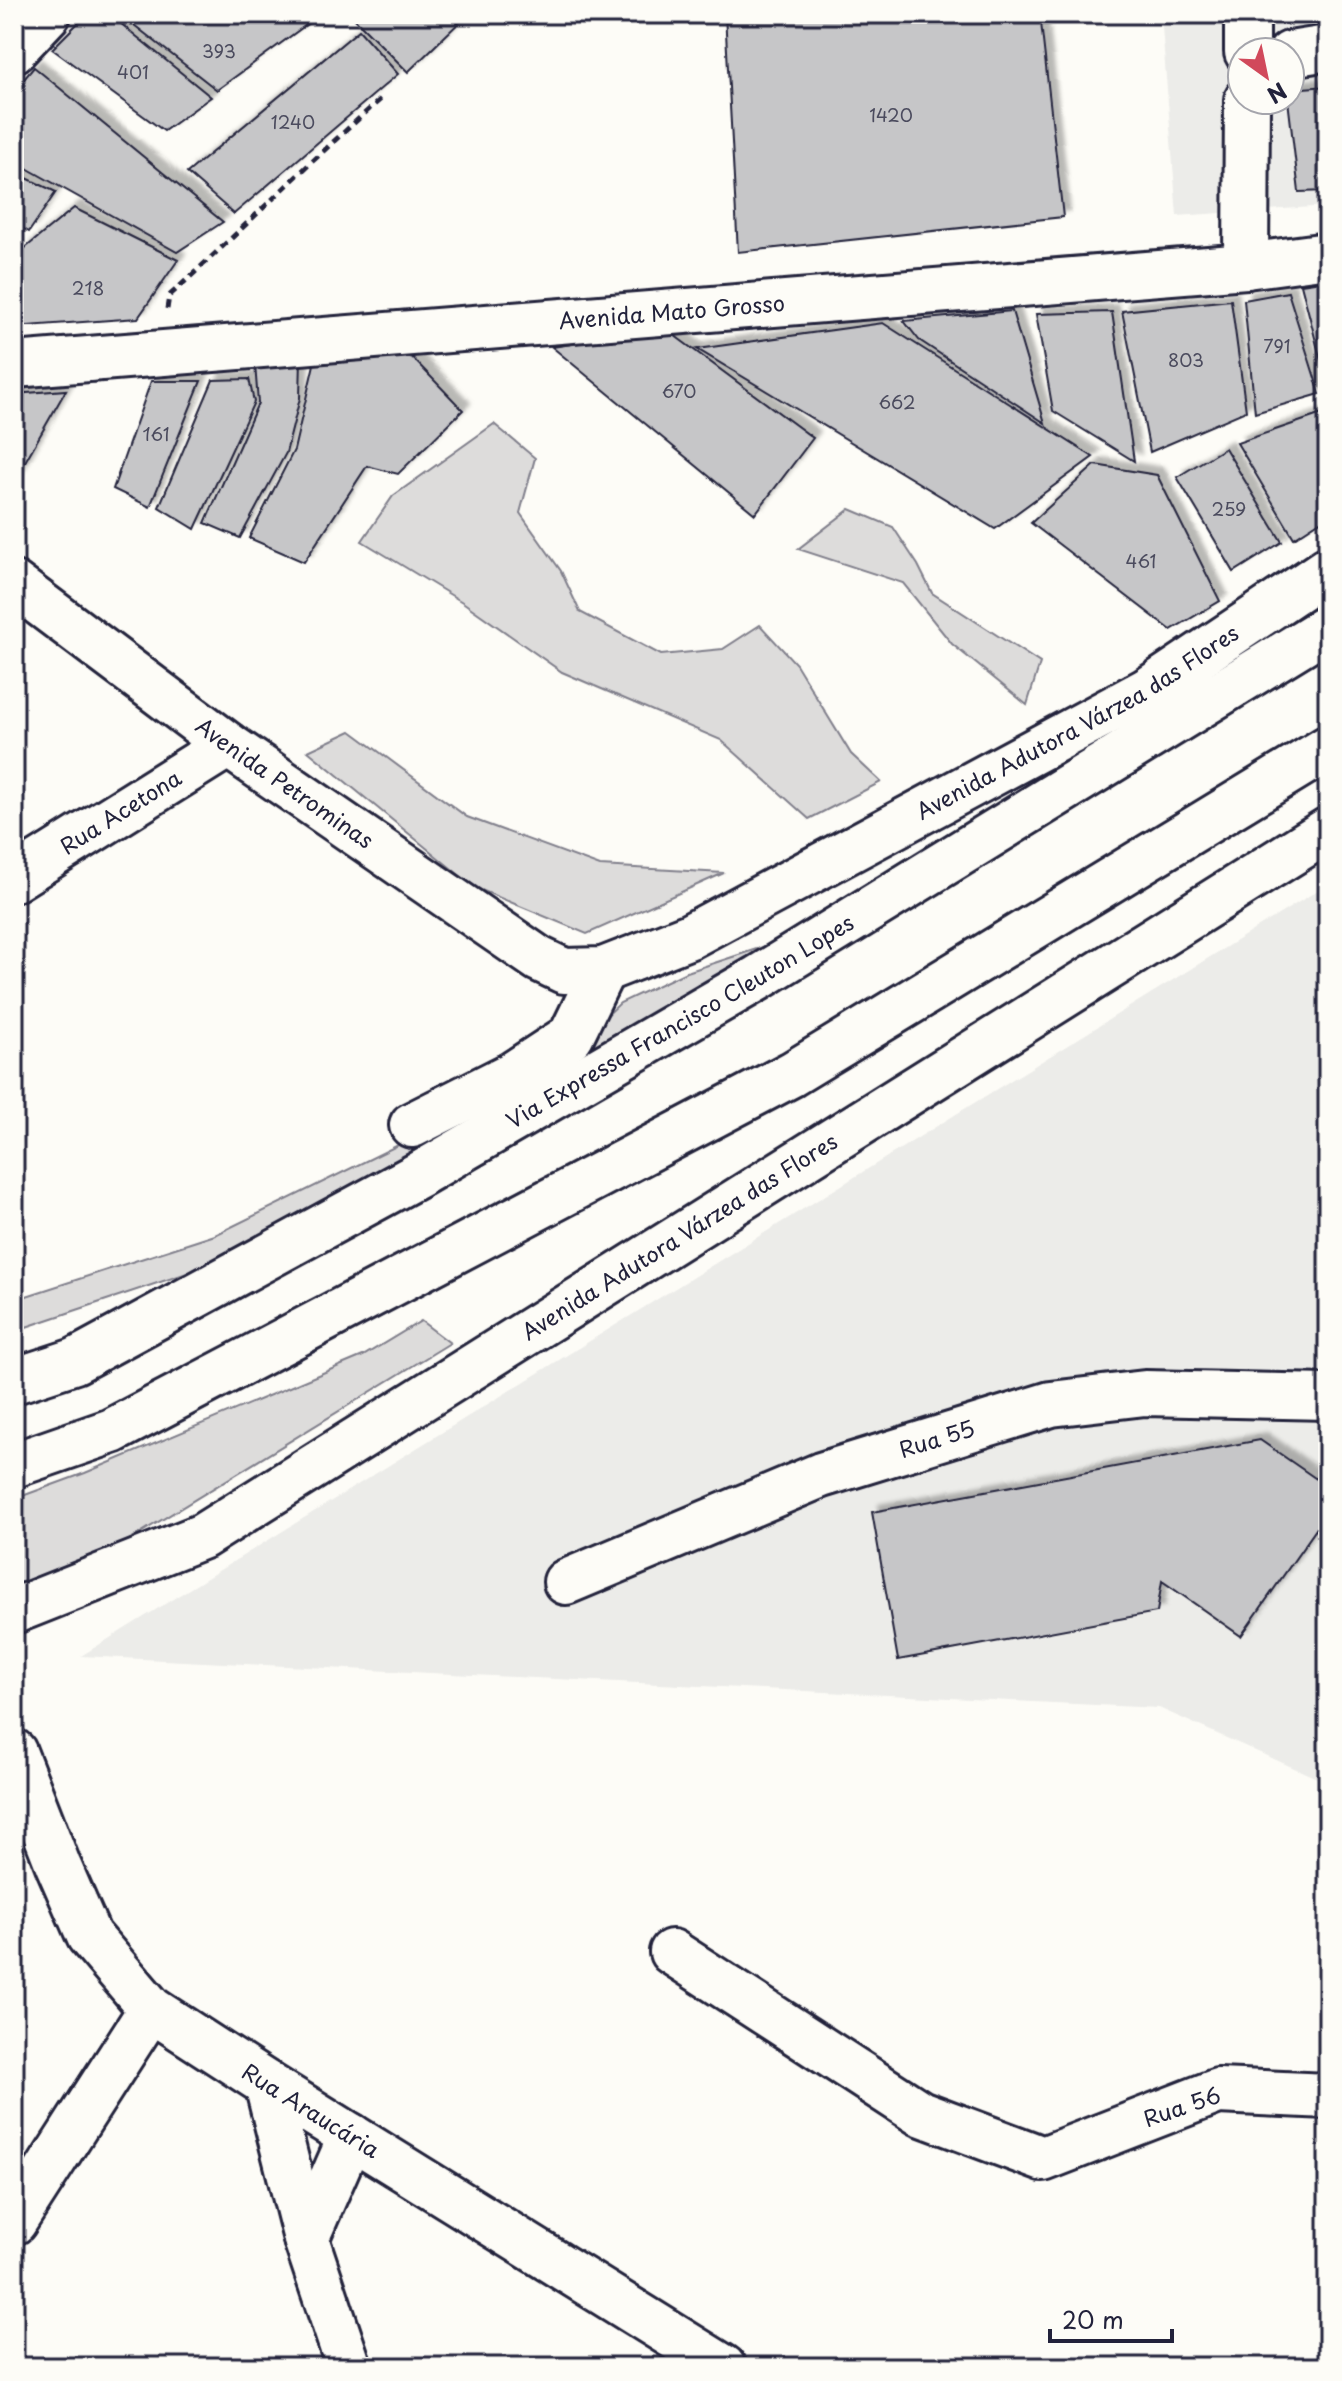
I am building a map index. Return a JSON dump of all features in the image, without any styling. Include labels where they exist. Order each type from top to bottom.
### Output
[{"type":"main road","points":[[14,50],[48,14]]},
{"type":"main road","points":[[1247,14],[1247,36]]},
{"type":"main road","points":[[1306,51],[1328,48]]},
{"type":"main road","points":[[1246,266],[1247,116]]},
{"type":"main road","name":"Avenida Mato Grosso","points":[[14,365],[1246,266],[1328,255]]},
{"type":"main road","name":"Avenida Adutora Várzea das Flores","points":[[584,970],[690,936],[1146,691],[1328,569]]},
{"type":"main road","name":"Avenida Petrominas","points":[[14,584],[228,745],[539,959],[584,970]]},
{"type":"main road","name":"Via Expressa Francisco Cleuton Lopes","points":[[14,1381],[75,1361],[420,1174],[758,978],[1328,627]]},
{"type":"main road","name":"Rua Acetona","points":[[14,879],[228,745]]},
{"type":"main road","points":[[14,1465],[112,1431],[792,1074],[1328,748]]},
{"type":"main road","points":[[1246,799],[1328,783]]},
{"type":"main road","name":"Avenida Adutora Várzea das Flores","points":[[15,1623],[203,1536],[1328,830]]},
{"type":"main road","points":[[412,1125],[513,1074],[571,1036],[584,970]]},
{"type":"main road","name":"Rua 55","points":[[566,1582],[821,1475],[1051,1404],[1145,1393],[1321,1401]]},
{"type":"main road","name":"Rua Araucária","points":[[14,1752],[89,1936],[151,2009],[723,2367]]},
{"type":"main road","name":"Rua 56","points":[[672,1952],[920,2113],[1043,2159],[1218,2091],[1328,2096]]},
{"type":"main road","points":[[14,2222],[151,2009]]},
{"type":"main road","points":[[267,2084],[306,2239],[349,2367]]},
{"type":"main road","points":[[306,2239],[351,2136]]},
{"type":"path","points":[[158,354],[169,296],[333,140],[382,98]]},
{"type":"shaded area","points":[[1161,14],[1328,14],[1328,206],[1177,216]]},
{"type":"shaded area","points":[[494,424],[535,458],[520,513],[561,571],[580,612],[661,655],[723,649],[760,625],[796,664],[851,754],[881,782],[809,819],[721,740],[562,672],[464,603],[362,541],[393,496]]},
{"type":"shaded area","points":[[850,509],[893,527],[932,593],[1040,663],[1027,705],[952,644],[903,583],[798,549]]},
{"type":"shaded area","points":[[351,731],[467,817],[600,866],[724,873],[587,934],[474,887],[308,751]]},
{"type":"shaded area","points":[[1328,884],[1328,1783],[1159,1708],[81,1656]]},
{"type":"shaded area","points":[[790,938],[232,1258],[14,1331],[14,1300],[215,1235],[494,1098],[563,1057],[620,1003],[684,973]]},
{"type":"shaded area","points":[[421,1321],[450,1343],[93,1562],[14,1585],[14,1499],[85,1473],[363,1356]]},
{"type":"building","points":[[87,14],[109,14],[211,97],[164,131],[52,49]]},
{"type":"building","points":[[120,14],[321,14],[217,90]]},
{"type":"building","points":[[350,14],[468,14],[408,72]]},
{"type":"building","points":[[725,14],[1040,14],[1063,217],[738,252]]},
{"type":"building","points":[[359,30],[398,74],[234,214],[187,173]]},
{"type":"building","points":[[34,67],[223,222],[177,252],[14,161],[14,91]]},
{"type":"building","points":[[1328,86],[1328,191],[1299,192],[1290,116],[1306,116],[1306,88]]},
{"type":"building","points":[[14,172],[56,192],[29,232],[14,223]]},
{"type":"building","points":[[74,208],[178,260],[138,318],[14,327],[24,249]]},
{"type":"building","points":[[1328,280],[1328,388],[1301,284]]},
{"type":"building","points":[[1288,292],[1320,394],[1255,413],[1244,300]]},
{"type":"building","points":[[1231,300],[1246,411],[1150,452],[1122,311]]},
{"type":"building","points":[[1012,311],[1045,423],[919,340],[904,321]]},
{"type":"building","points":[[1112,312],[1134,461],[1053,411],[1036,314]]},
{"type":"building","points":[[883,323],[1093,457],[995,529],[697,349]]},
{"type":"building","points":[[667,330],[813,438],[755,514],[552,347]]},
{"type":"building","points":[[400,345],[463,410],[398,474],[367,466],[304,562],[249,538],[294,450],[315,360]]},
{"type":"building","points":[[301,358],[300,398],[286,453],[240,538],[205,523],[258,403],[255,364]]},
{"type":"building","points":[[249,379],[254,402],[195,529],[159,507],[213,380]]},
{"type":"building","points":[[151,381],[201,381],[150,507],[113,489]]},
{"type":"building","points":[[66,390],[14,481],[14,394]]},
{"type":"building","points":[[1328,412],[1328,516],[1294,538],[1237,443]]},
{"type":"building","points":[[1225,448],[1282,542],[1234,572],[1177,477]]},
{"type":"building","points":[[1095,465],[1157,475],[1220,601],[1171,630],[1031,523]]},
{"type":"building","points":[[1260,1440],[1328,1487],[1328,1512],[1241,1636],[1162,1581],[1157,1612],[898,1660],[872,1512]]}]
